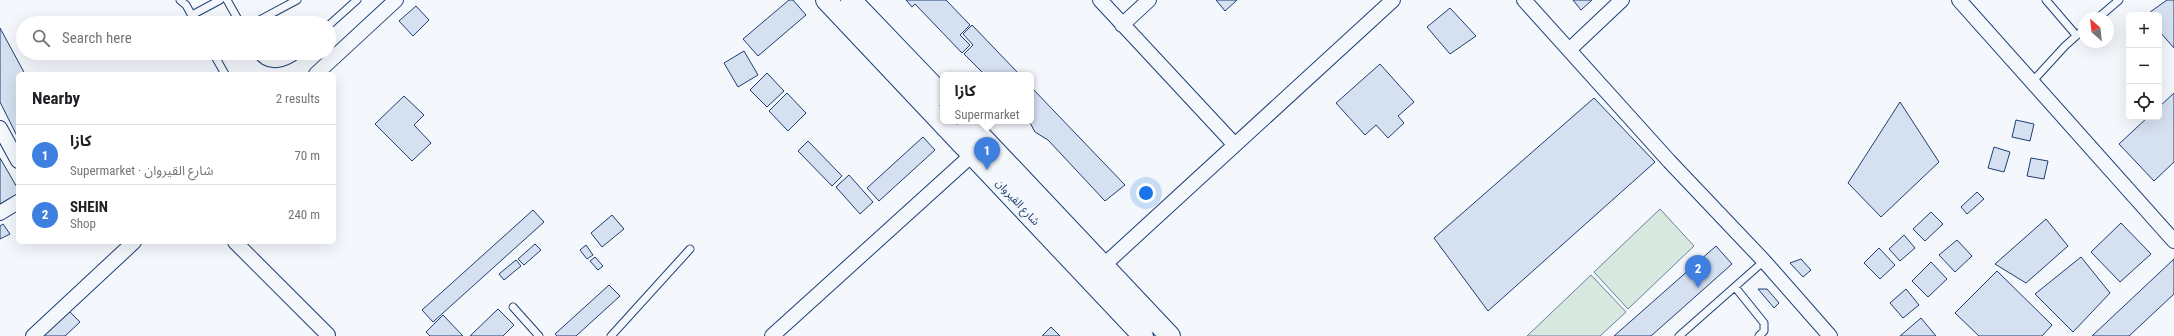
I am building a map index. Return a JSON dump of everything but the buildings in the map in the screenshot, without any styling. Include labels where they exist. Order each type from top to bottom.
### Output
[{"type":"main road","name":"شارع القيروان","points":[[826,0],[940,119]]},
{"type":"main road","points":[[851,0],[940,93]]},
{"type":"main road","name":"شارع القيروان","points":[[944,124],[1143,336]]},
{"type":"main road","name":"شارع القيروان","points":[[970,124],[1104,264],[1170,336]]},
{"type":"street","points":[[336,56],[396,0]]},
{"type":"street","points":[[1100,0],[1235,145]]},
{"type":"street","points":[[1122,25],[1149,0]]},
{"type":"street","points":[[1104,264],[1393,0]]},
{"type":"street","points":[[1524,0],[1669,161],[1764,261],[1830,336]]},
{"type":"street","points":[[1569,50],[1622,0]]},
{"type":"street","points":[[1959,0],[2174,241]]},
{"type":"street","points":[[318,72],[331,60]]},
{"type":"street","points":[[0,128],[16,157]]},
{"type":"street","points":[[772,336],[973,154]]},
{"type":"street","points":[[0,213],[16,203]]},
{"type":"street","points":[[33,336],[132,244]]},
{"type":"street","points":[[237,244],[328,335]]},
{"type":"lane","points":[[180,0],[186,5],[192,15],[220,0]]},
{"type":"lane","points":[[267,16],[297,0]]},
{"type":"lane","points":[[336,20],[357,0]]},
{"type":"lane","points":[[2032,82],[2076,35],[2046,0]]},
{"type":"lane","points":[[2105,12],[2119,0]]},
{"type":"lane","points":[[230,1],[237,16]]},
{"type":"lane","points":[[217,60],[224,72]]},
{"type":"lane","points":[[263,60],[274,64],[290,60]]},
{"type":"lane","points":[[611,336],[690,249]]},
{"type":"lane","points":[[1679,336],[1764,261]]},
{"type":"lane","points":[[1735,287],[1764,323],[1764,331],[1760,336]]},
{"type":"lane","points":[[513,307],[539,336]]},
{"type":"shaded area","points":[[1660,209],[1694,246],[1628,309],[1594,272]]},
{"type":"shaded area","points":[[1591,275],[1626,312],[1600,336],[1527,336]]},
{"type":"place","name":"كازا","points":[[987,170]]},
{"type":"place","name":"SHEIN","points":[[1698,288]]}]
